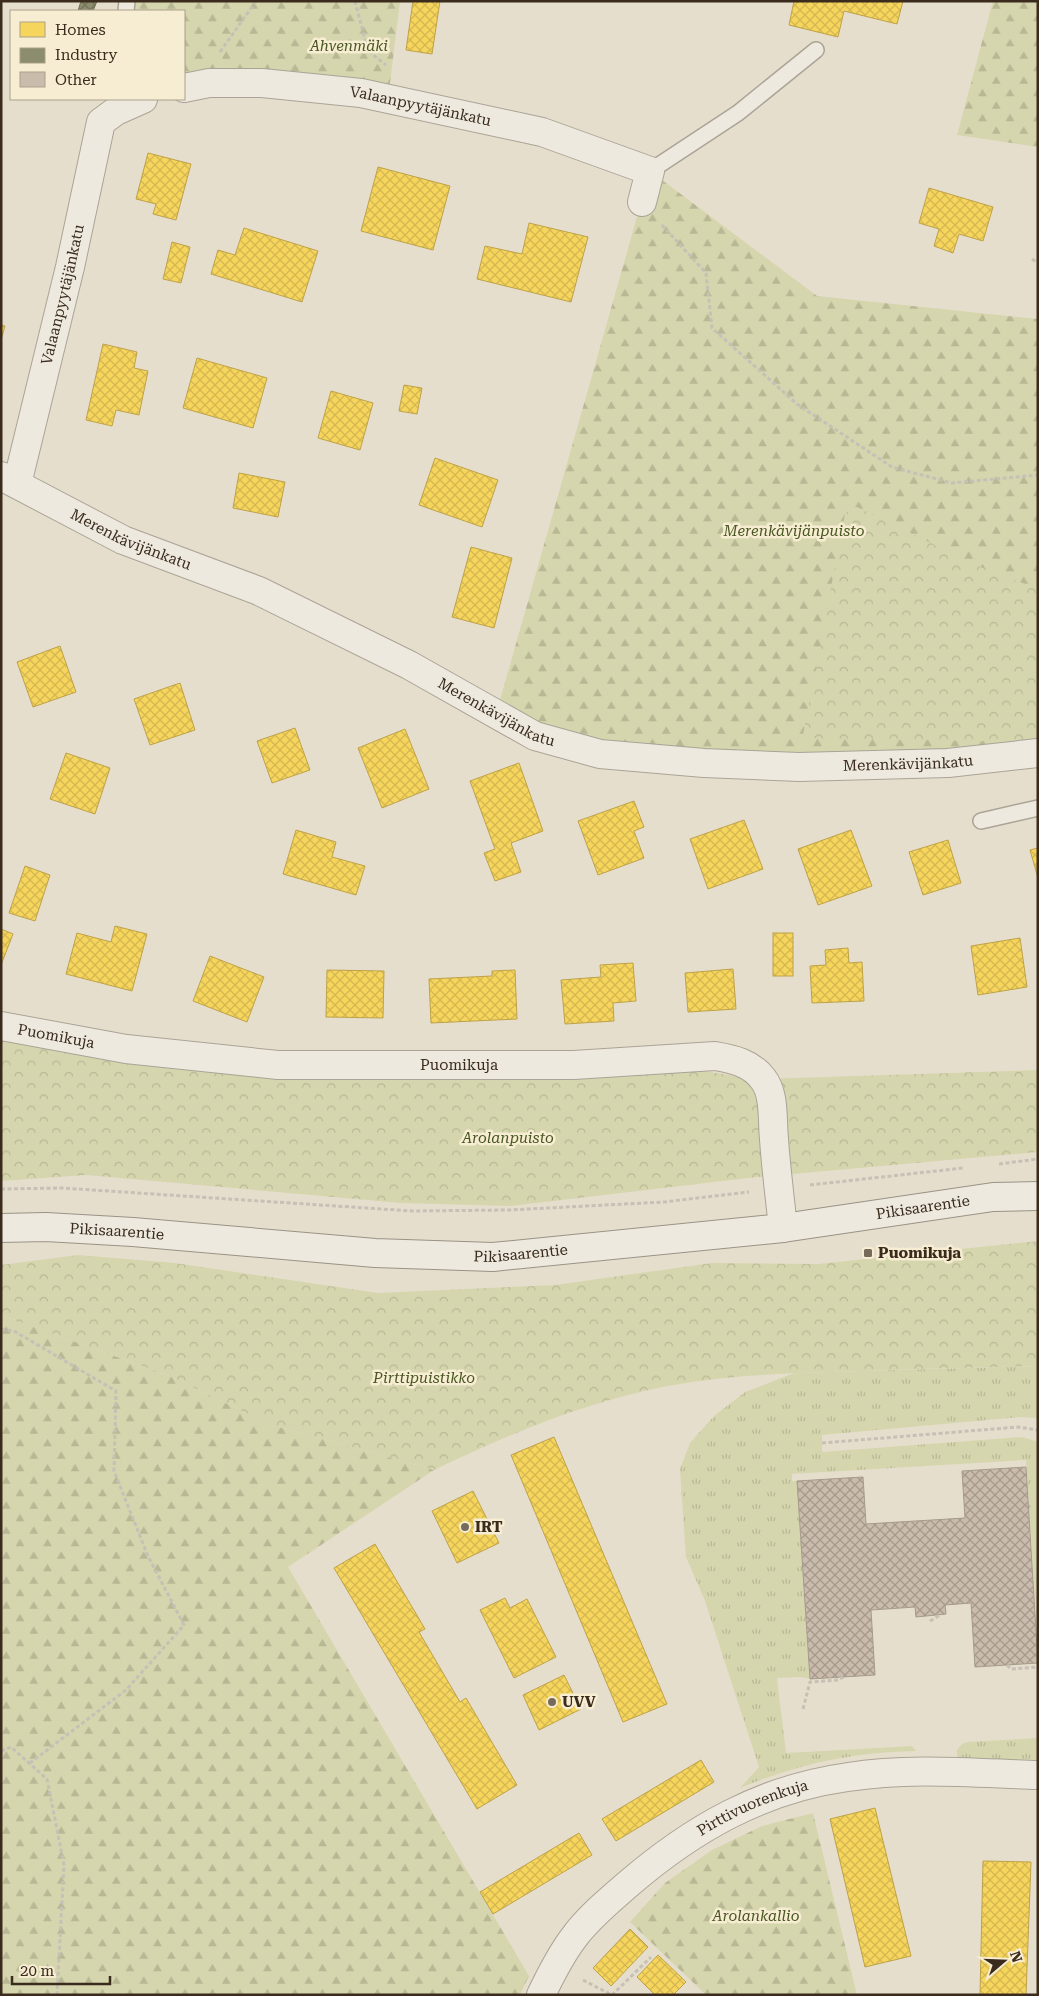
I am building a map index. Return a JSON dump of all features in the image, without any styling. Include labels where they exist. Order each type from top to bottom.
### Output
[{"type":"street","name":"Valaanpyytäjänkatu","points":[[187,87],[209,83],[262,83],[361,93],[542,132],[650,171]]},
{"type":"street","name":"Valaanpyytäjänkatu","points":[[9,480],[70,267],[104,110],[116,111],[142,100]]},
{"type":"street","points":[[642,202],[650,171]]},
{"type":"street","name":"Merenkävijänkatu","points":[[9,480],[123,540],[259,591],[409,665],[535,736],[600,754],[800,767],[948,763],[1038,753]]},
{"type":"street","name":"Puomikuja","points":[[1,1026],[126,1049],[278,1065],[574,1065],[715,1056],[737,1060],[754,1070],[763,1079],[768,1089],[772,1109],[783,1228]]},
{"type":"street","name":"Pikisaarentie","points":[[1,1228],[46,1227],[133,1232],[375,1253],[493,1257],[783,1228],[993,1197],[1038,1196]]},
{"type":"street","name":"Pirttivuorenkuja","points":[[541,1995],[557,1963],[576,1934],[604,1905],[643,1871],[681,1842],[715,1821],[748,1805],[810,1784],[856,1776],[932,1772],[1038,1775]]},
{"type":"lane","points":[[650,171],[738,113],[816,50]]},
{"type":"lane","points":[[981,821],[1038,808]]},
{"type":"path","points":[[187,87],[230,40],[256,1]]},
{"type":"path","points":[[355,1],[368,51],[390,69]]},
{"type":"path","points":[[642,202],[706,273],[712,328],[797,404],[892,467],[952,483],[1038,475]]},
{"type":"path","points":[[1032,259],[1038,263]]},
{"type":"path","points":[[990,1165],[1038,1159]]},
{"type":"path","points":[[1,1189],[72,1189],[422,1211],[509,1210],[664,1202],[971,1167]]},
{"type":"path","points":[[1,1329],[14,1331],[116,1391],[114,1471],[148,1556],[184,1625],[126,1690],[30,1764]]},
{"type":"path","points":[[822,1443],[1018,1427],[1038,1430]]},
{"type":"path","points":[[930,1621],[940,1615]]},
{"type":"path","points":[[1007,1665],[1011,1669],[1038,1667]]},
{"type":"path","points":[[802,1709],[810,1682],[839,1680],[843,1676]]},
{"type":"path","points":[[1,1751],[11,1747],[47,1779],[64,1865],[57,1995]]},
{"type":"path","points":[[581,1979],[612,1995],[650,1957]]},
{"type":"green space","name":"Ahvenmäki","points":[[127,1],[400,1],[388,99],[185,88],[185,10],[126,10]]},
{"type":"green space","points":[[993,1],[1038,1],[1038,147],[957,135]]},
{"type":"green space","name":"Merenkävijänpuisto","points":[[650,171],[817,296],[1038,319],[1038,753],[600,754],[496,714]]},
{"type":"green space","points":[[857,507],[978,566],[1038,589],[1038,742],[806,738],[803,735],[845,514],[851,508]]},
{"type":"green space","name":"Arolanpuisto","points":[[1,1036],[137,1058],[680,1067],[763,1079],[1038,1070],[1038,1152],[748,1178],[511,1206],[401,1203],[86,1175],[1,1181]]},
{"type":"green space","name":"Pirttipuistikko","points":[[1038,1241],[1038,1366],[812,1372],[716,1379],[668,1386],[607,1401],[548,1420],[434,1470],[269,1424],[170,1376],[1,1315],[1,1265],[78,1255],[175,1263],[378,1293],[555,1285],[712,1263],[818,1264]]},
{"type":"green space","points":[[1,1315],[170,1376],[269,1424],[434,1470],[288,1567],[529,1976],[520,1995],[1,1995]]},
{"type":"green space","points":[[1038,1366],[1038,1418],[1021,1417],[822,1435],[822,1452],[1023,1437],[1038,1442],[1038,1646],[1026,1460],[792,1474],[792,1481],[797,1481],[810,1679],[800,1677],[777,1678],[786,1753],[912,1746],[916,1751],[870,1754],[826,1761],[783,1772],[740,1788],[759,1767],[705,1601],[686,1557],[680,1469],[690,1443],[714,1416],[745,1392],[794,1373]]},
{"type":"green space","points":[[1038,1738],[1038,1760],[960,1758],[957,1756],[957,1750],[962,1744],[967,1742]]},
{"type":"green space","name":"Arolankallio","points":[[813,1813],[857,1995],[706,1995],[630,1922],[665,1883],[712,1850],[762,1826]]},
{"type":"building: Homes","points":[[413,1],[440,1],[432,54],[406,50]]},
{"type":"building: Homes","points":[[794,1],[903,1],[897,24],[844,11],[838,37],[789,25]]},
{"type":"building: Homes","points":[[148,153],[191,164],[176,220],[153,214],[156,204],[136,199]]},
{"type":"building: Homes","points":[[378,167],[450,186],[433,250],[361,231]]},
{"type":"building: Homes","points":[[929,188],[993,207],[983,241],[959,234],[953,253],[934,246],[939,229],[919,223]]},
{"type":"building: Homes","points":[[529,223],[588,237],[571,302],[477,279],[485,246],[522,254]]},
{"type":"building: Homes","points":[[244,228],[318,251],[302,302],[211,274],[218,250],[235,255]]},
{"type":"building: Homes","points":[[172,242],[190,247],[181,283],[163,279]]},
{"type":"building: Homes","points":[[1,325],[5,326],[1,340]]},
{"type":"building: Homes","points":[[103,344],[137,352],[134,368],[148,371],[139,415],[116,410],[112,426],[86,420]]},
{"type":"building: Homes","points":[[197,358],[267,378],[253,428],[183,408]]},
{"type":"building: Homes","points":[[404,385],[422,388],[417,414],[399,411]]},
{"type":"building: Homes","points":[[331,391],[373,403],[360,450],[318,438]]},
{"type":"building: Homes","points":[[435,458],[498,480],[482,527],[419,505]]},
{"type":"building: Homes","points":[[239,473],[285,482],[278,517],[233,508]]},
{"type":"building: Homes","points":[[471,547],[512,558],[494,628],[452,617]]},
{"type":"building: Homes","points":[[60,646],[76,692],[33,707],[17,662]]},
{"type":"building: Homes","points":[[180,683],[195,730],[150,745],[134,699]]},
{"type":"building: Homes","points":[[295,728],[310,770],[272,783],[257,741]]},
{"type":"building: Homes","points":[[405,729],[429,789],[382,808],[358,748]]},
{"type":"building: Homes","points":[[66,753],[110,768],[95,814],[50,799]]},
{"type":"building: Homes","points":[[519,763],[543,831],[511,843],[521,872],[495,881],[484,853],[495,849],[470,781]]},
{"type":"building: Homes","points":[[634,801],[644,827],[634,831],[644,858],[598,875],[578,821]]},
{"type":"building: Homes","points":[[744,820],[763,869],[708,889],[690,839]]},
{"type":"building: Homes","points":[[296,830],[336,842],[332,857],[365,866],[356,895],[283,874]]},
{"type":"building: Homes","points":[[851,830],[872,886],[818,905],[798,849]]},
{"type":"building: Homes","points":[[948,840],[961,883],[923,895],[909,852]]},
{"type":"building: Homes","points":[[1038,848],[1038,878],[1030,850]]},
{"type":"building: Homes","points":[[25,866],[50,875],[35,921],[9,913]]},
{"type":"building: Homes","points":[[115,926],[147,934],[132,991],[66,974],[77,933],[111,942]]},
{"type":"building: Homes","points":[[1,929],[13,934],[1,965]]},
{"type":"building: Homes","points":[[773,933],[793,933],[793,976],[773,976]]},
{"type":"building: Homes","points":[[1020,938],[1027,987],[978,995],[971,946]]},
{"type":"building: Homes","points":[[848,948],[849,963],[862,962],[864,1001],[812,1003],[810,966],[826,965],[825,950]]},
{"type":"building: Homes","points":[[210,956],[264,977],[247,1022],[193,1001]]},
{"type":"building: Homes","points":[[633,963],[636,1001],[613,1003],[614,1021],[565,1024],[561,980],[601,977],[600,965]]},
{"type":"building: Homes","points":[[733,969],[736,1009],[688,1012],[685,973]]},
{"type":"building: Homes","points":[[327,970],[384,971],[383,1018],[326,1017]]},
{"type":"building: Homes","points":[[515,970],[517,1019],[431,1023],[429,979],[492,976],[492,971]]},
{"type":"building: Homes","points":[[554,1437],[667,1704],[623,1722],[511,1455]]},
{"type":"building: Homes","name":"IRT","points":[[473,1491],[499,1543],[457,1563],[432,1511]]},
{"type":"building: Homes","points":[[375,1544],[425,1629],[419,1632],[460,1702],[466,1698],[517,1785],[477,1809],[334,1568]]},
{"type":"building: Homes","points":[[505,1598],[510,1608],[527,1599],[556,1657],[514,1678],[480,1610]]},
{"type":"building: Homes","name":"UVV","points":[[564,1675],[581,1709],[539,1730],[523,1695]]},
{"type":"building: Homes","points":[[701,1760],[714,1782],[616,1841],[602,1819]]},
{"type":"building: Homes","points":[[875,1808],[911,1956],[865,1967],[830,1819]]},
{"type":"building: Homes","points":[[579,1833],[592,1855],[493,1914],[480,1892]]},
{"type":"building: Homes","points":[[983,1861],[1031,1862],[1026,1995],[980,1995]]},
{"type":"building: Homes","points":[[630,1929],[648,1947],[611,1986],[593,1968]]},
{"type":"building: Homes","points":[[658,1955],[686,1982],[673,1995],[655,1995],[637,1977]]},
{"type":"building: Industry","points":[[81,1],[97,1],[93,10],[78,10]]},
{"type":"building: Other","points":[[1026,1467],[1038,1663],[975,1667],[971,1603],[945,1605],[946,1614],[916,1617],[915,1607],[871,1610],[875,1675],[810,1679],[797,1481],[863,1477],[866,1524],[965,1518],[962,1471]]},
{"type":"place","name":"Puomikuja","points":[[868,1253]]},
{"type":"place","name":"IRT","points":[[465,1527]]},
{"type":"place","name":"UVV","points":[[552,1702]]}]
